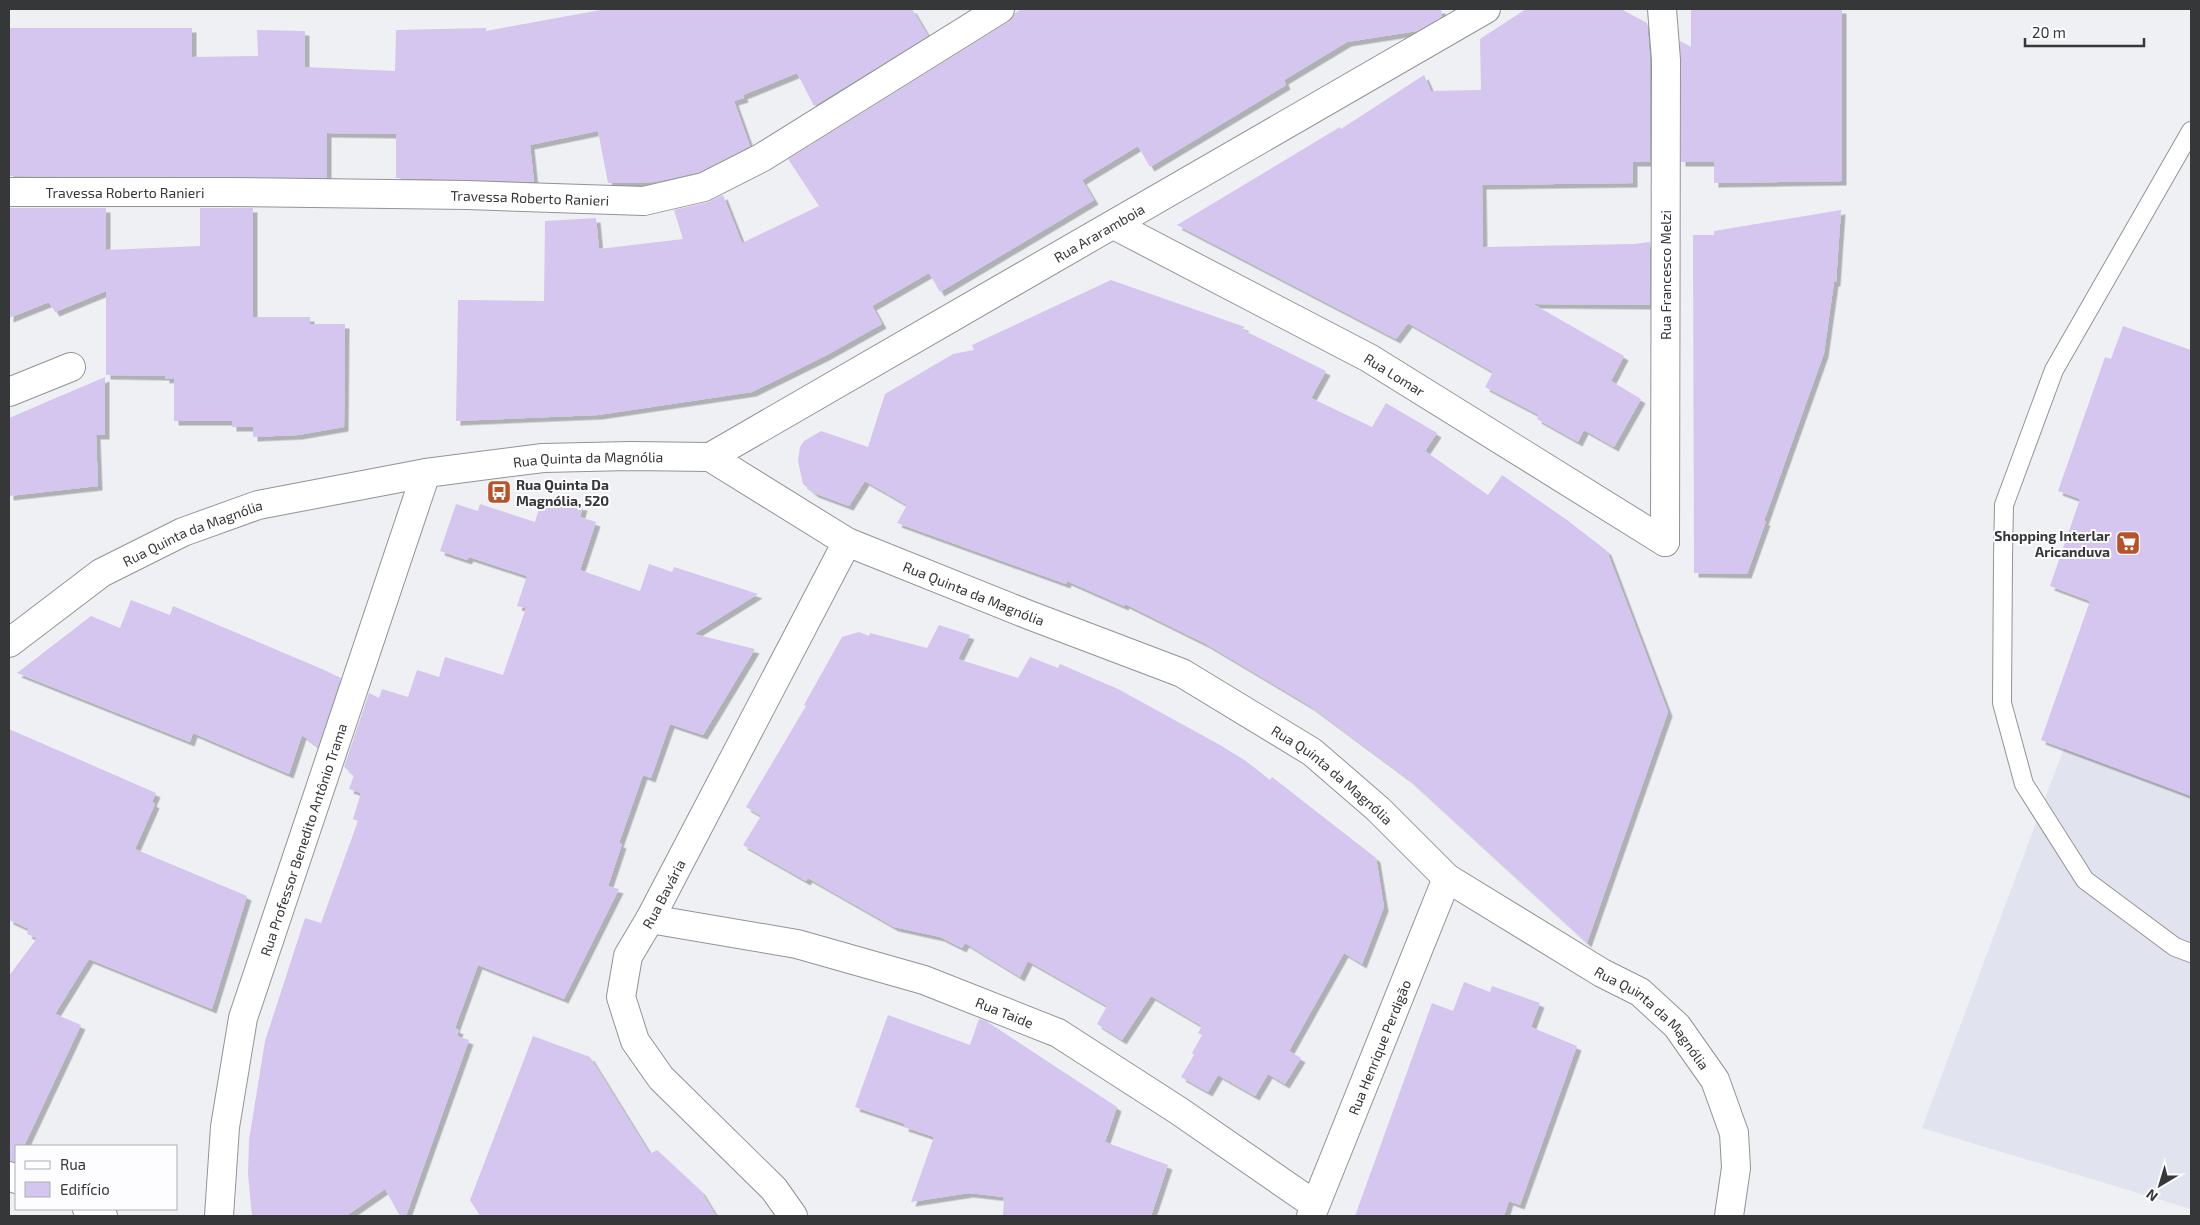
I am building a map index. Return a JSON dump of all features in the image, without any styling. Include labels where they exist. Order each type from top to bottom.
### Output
[{"type":"street","name":"Travessa Roberto Ranieri","points":[[9,192],[467,195],[644,201],[704,187],[761,158],[1000,9]]},
{"type":"street","name":"Rua Araramboia","points":[[710,457],[1486,9]]},
{"type":"street","name":"Rua Francesco Melzi","points":[[1662,9],[1666,60],[1665,542]]},
{"type":"street","name":"Rua Lomar","points":[[1114,225],[1369,358],[1665,542]]},
{"type":"street","points":[[9,392],[71,367]]},
{"type":"street","name":"Rua Quinta da Magnólia","points":[[9,643],[102,573],[183,532],[258,505],[426,474],[543,458],[710,457],[847,542],[1182,673],[1312,752],[1378,809],[1447,878],[1602,974],[1640,992],[1677,1026],[1715,1080],[1734,1132],[1736,1168],[1729,1216]]},
{"type":"street","name":"Rua Professor Benedito Antônio Trama","points":[[220,1216],[225,1127],[243,1018],[426,474]]},
{"type":"street","name":"Rua Bavária","points":[[793,1216],[774,1188],[661,1078],[635,1041],[621,997],[628,956],[650,919],[847,542]]},
{"type":"street","name":"Rua Henrique Perdigão","points":[[1313,1211],[1447,878]]},
{"type":"street","name":"Rua Taide","points":[[650,919],[797,944],[924,980],[1058,1033],[1179,1111],[1313,1211]]},
{"type":"street","points":[[89,1210],[103,1216]]},
{"type":"lane","points":[[2191,131],[2054,370],[2004,505],[2002,693],[2002,703],[2024,784],[2085,880],[2175,947],[2191,953]]},
{"type":"shaded area","points":[[2191,408],[2191,1209],[1922,1128]]},
{"type":"building","points":[[606,9],[912,9],[928,36],[814,106],[797,73],[743,95],[744,98],[734,101],[750,146],[699,172],[655,182],[608,183],[598,131],[530,145],[534,182],[396,178],[396,134],[327,133],[327,178],[9,176],[9,28],[192,28],[192,57],[258,56],[257,30],[305,31],[305,67],[395,71],[396,30],[486,28],[486,31]]},
{"type":"building","points":[[1022,9],[1441,9],[1442,17],[1417,31],[1347,42],[1284,80],[1286,85],[1150,167],[1138,146],[1082,180],[1094,200],[940,292],[929,273],[872,306],[882,324],[825,356],[752,392],[598,415],[456,421],[458,300],[544,301],[545,221],[596,218],[599,249],[683,239],[674,210],[708,202],[723,195],[742,243],[819,206],[788,159],[1008,22],[1015,13]]},
{"type":"building","points":[[1526,9],[1621,9],[1647,23],[1650,61],[1650,162],[1633,162],[1633,183],[1482,185],[1483,247],[1634,244],[1650,242],[1650,305],[1533,304],[1624,356],[1611,381],[1641,399],[1614,447],[1584,430],[1578,442],[1537,419],[1539,415],[1485,387],[1493,372],[1408,323],[1396,339],[1177,225],[1340,127],[1341,129],[1424,75],[1431,91],[1481,90],[1480,39]]},
{"type":"building","points":[[1691,9],[1842,9],[1842,181],[1714,183],[1714,162],[1681,162],[1680,41],[1691,47]]},
{"type":"building","points":[[9,208],[106,208],[106,250],[200,246],[200,208],[253,208],[253,317],[310,317],[310,324],[345,324],[344,427],[298,435],[253,437],[253,427],[232,427],[232,421],[174,421],[174,378],[165,379],[165,376],[106,375],[106,291],[55,312],[49,302],[9,318]]},
{"type":"building","points":[[1841,210],[1836,282],[1834,282],[1824,353],[1747,574],[1694,573],[1693,235],[1714,235],[1714,231]]},
{"type":"building","points":[[1111,280],[1245,327],[1241,329],[1326,371],[1311,398],[1372,427],[1386,403],[1437,433],[1425,451],[1488,495],[1502,475],[1567,520],[1607,551],[1668,712],[1587,943],[1407,778],[1310,706],[1206,644],[1125,604],[1124,606],[1067,581],[1066,584],[897,523],[907,505],[865,481],[849,506],[814,493],[803,484],[798,461],[800,447],[804,441],[821,431],[868,447],[885,394],[953,354],[974,350],[972,345]]},
{"type":"building","name":"Shopping Interlar Aricanduva","points":[[2123,326],[2191,350],[2191,796],[2041,740],[2090,601],[2050,586],[2080,499],[2058,491],[2105,357],[2111,359]]},
{"type":"building","points":[[105,377],[105,435],[96,435],[98,486],[9,496],[9,418]]},
{"type":"building","points":[[541,502],[583,506],[580,517],[596,522],[580,570],[640,591],[649,564],[672,572],[674,567],[758,594],[694,634],[755,649],[703,735],[670,724],[651,778],[643,775],[619,843],[622,844],[608,886],[619,889],[564,999],[478,965],[455,1028],[459,1030],[457,1036],[469,1040],[406,1216],[400,1216],[385,1189],[346,1216],[252,1216],[248,1174],[249,1140],[265,1041],[305,918],[321,923],[358,821],[353,819],[361,793],[349,789],[354,775],[344,767],[369,693],[379,698],[382,689],[408,697],[417,670],[439,677],[445,657],[503,675],[526,608],[517,606],[527,576],[469,557],[467,560],[440,551],[456,504],[478,511],[480,504],[535,522]]},
{"type":"building","points":[[131,600],[170,615],[173,606],[341,678],[318,747],[302,735],[289,774],[193,733],[190,742],[17,673],[91,616],[120,628]]},
{"type":"building","points":[[939,625],[970,635],[958,659],[1018,678],[1030,657],[1058,668],[1060,664],[1118,689],[1220,745],[1246,761],[1270,780],[1272,777],[1376,858],[1384,907],[1362,964],[1344,953],[1289,1051],[1301,1058],[1285,1084],[1268,1074],[1255,1096],[1218,1075],[1208,1092],[1181,1077],[1194,1055],[1192,1053],[1202,1035],[1198,1033],[1202,1026],[1151,996],[1122,1040],[1097,1024],[1107,1006],[1028,961],[1020,977],[965,943],[962,948],[940,937],[894,927],[808,878],[806,881],[743,845],[761,816],[746,807],[806,706],[804,705],[842,637],[859,632],[869,636],[870,633],[927,648]]},
{"type":"building","points":[[9,729],[156,793],[152,802],[155,804],[135,849],[247,896],[212,1009],[89,959],[55,1014],[81,1025],[24,1145],[15,1145],[15,1162],[9,1161],[9,976],[37,938],[27,934],[29,929],[9,920]]},
{"type":"building","points":[[1464,982],[1490,992],[1492,986],[1540,1003],[1531,1027],[1577,1046],[1520,1205],[1509,1201],[1504,1216],[1355,1216],[1432,1003],[1453,1011]]},
{"type":"building","points":[[888,1015],[970,1045],[979,1019],[986,1021],[1117,1107],[1105,1142],[1168,1165],[1151,1216],[1003,1216],[1004,1197],[969,1193],[911,1202],[934,1137],[904,1127],[905,1124],[855,1107]]},
{"type":"building","points":[[533,1036],[590,1057],[650,1154],[657,1150],[701,1191],[716,1216],[480,1216],[470,1200]]},
{"type":"place","name":"Rua Quinta Da Magnólia, 520","points":[[499,492]]},
{"type":"place","name":"Shopping Interlar Aricanduva","points":[[2128,543]]}]
